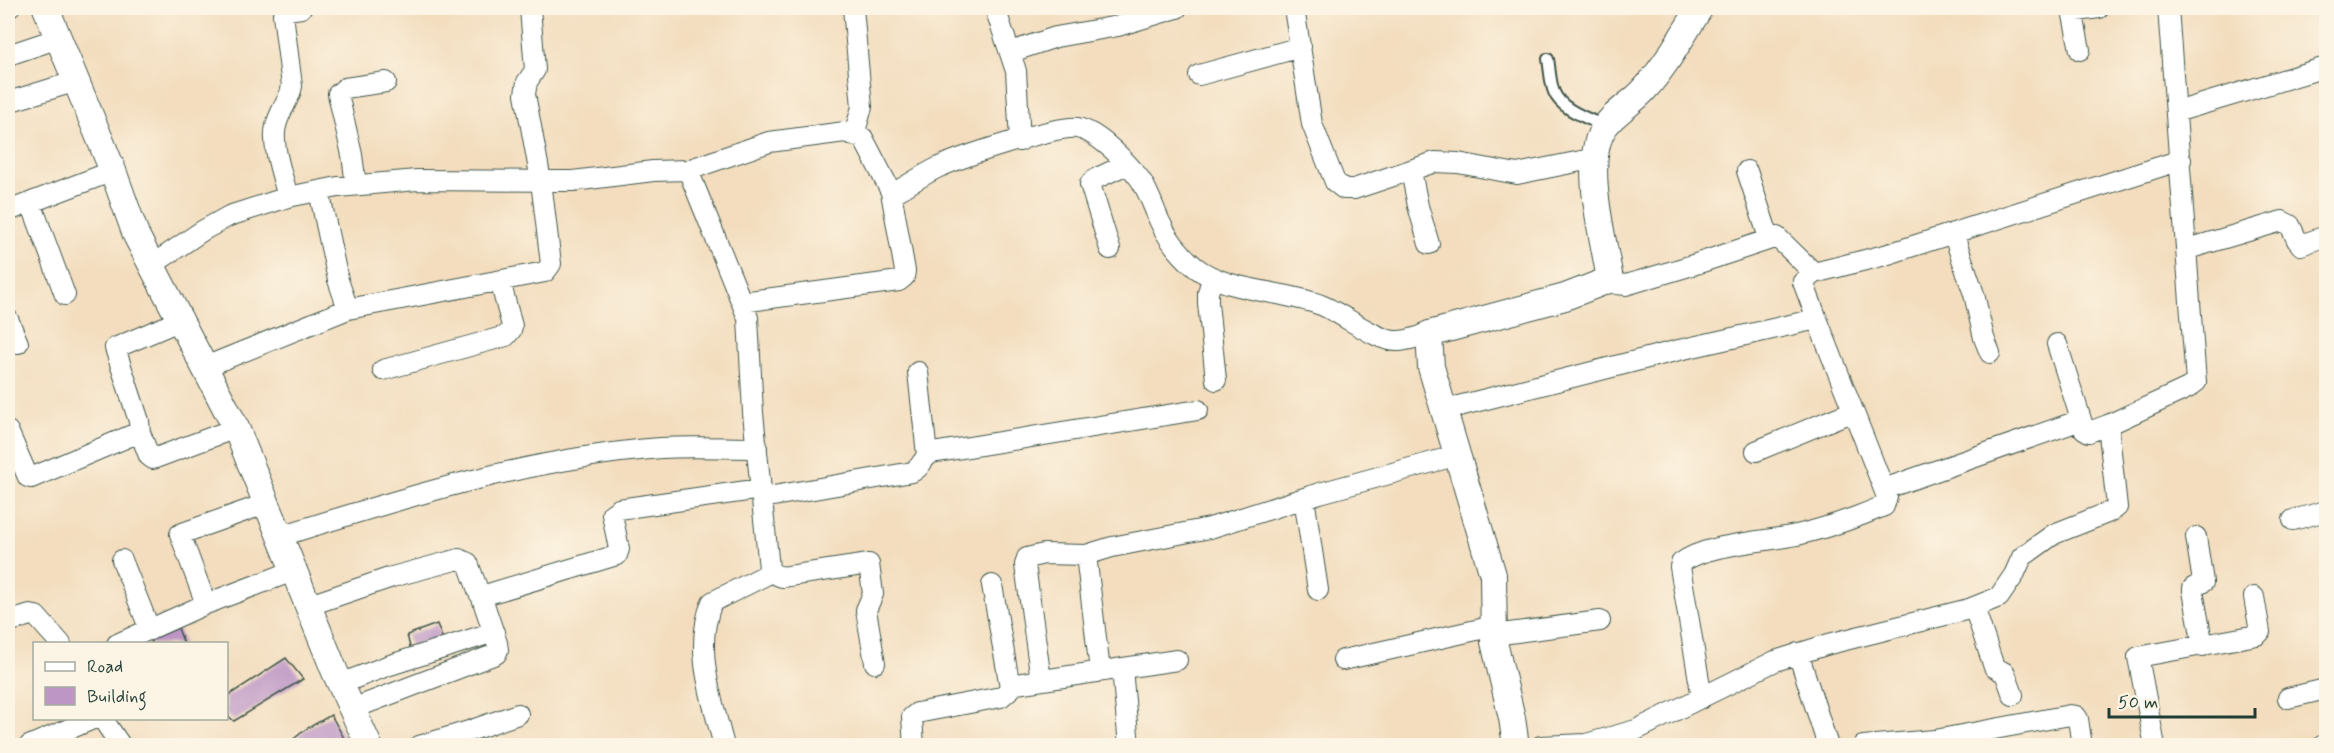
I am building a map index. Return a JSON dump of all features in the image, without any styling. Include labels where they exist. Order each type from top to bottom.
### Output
[{"type":"street","points":[[46,8],[113,171],[136,235],[236,428],[268,503],[307,606],[369,746]]},
{"type":"street","points":[[288,197],[275,139],[275,128],[278,117],[291,94],[292,86],[283,14],[287,10],[301,8]]},
{"type":"street","points":[[205,367],[348,309],[545,272],[551,264],[542,181],[525,94],[527,82],[535,70],[530,8]]},
{"type":"street","points":[[853,8],[862,107],[854,135]]},
{"type":"street","points":[[995,8],[1016,71],[1020,141]]},
{"type":"street","points":[[1011,52],[1056,37],[1118,26],[1177,8]]},
{"type":"street","points":[[1294,8],[1312,123],[1337,184],[1344,189],[1354,189],[1435,162],[1448,162],[1517,174],[1596,158]]},
{"type":"street","points":[[1606,280],[1609,273],[1594,177],[1601,134],[1605,127],[1642,92],[1663,66],[1700,8]]},
{"type":"street","points":[[2080,50],[2073,15],[2077,11],[2099,8]]},
{"type":"street","points":[[2057,344],[2086,432],[2108,425],[2188,388],[2196,382],[2168,8]]},
{"type":"street","points":[[8,55],[59,38]]},
{"type":"street","points":[[1199,75],[1301,47]]},
{"type":"street","points":[[2176,112],[2326,67]]},
{"type":"street","points":[[8,102],[76,81]]},
{"type":"street","points":[[356,185],[352,155],[338,94],[345,87],[386,82]]},
{"type":"street","points":[[891,192],[894,193],[939,167],[1039,134],[1079,128],[1090,133],[1128,164],[1145,188],[1172,243],[1195,266],[1212,278],[1299,297],[1331,309],[1390,341],[1429,334],[1564,297],[1606,280],[1626,285],[1696,264],[1769,238],[1777,237],[1814,273]]},
{"type":"street","points":[[152,266],[202,231],[229,216],[288,197],[319,191],[356,185],[417,180],[573,181],[653,171],[688,170],[769,142],[845,132],[863,138],[891,192],[904,277],[900,281],[742,302]]},
{"type":"street","points":[[1702,698],[1681,563],[1709,550],[1802,534],[1868,513],[1884,506],[1887,497],[1803,282],[1814,273],[1885,255],[2181,160]]},
{"type":"street","points":[[1110,249],[1090,184],[1095,179],[1128,164]]},
{"type":"street","points":[[688,170],[748,318],[769,572]]},
{"type":"street","points":[[8,211],[113,171]]},
{"type":"street","points":[[1412,171],[1418,206],[1429,244]]},
{"type":"street","points":[[1747,171],[1769,238]]},
{"type":"street","points":[[319,191],[338,280],[348,309]]},
{"type":"street","points":[[31,203],[65,295]]},
{"type":"street","points":[[2187,249],[2282,221],[2290,225],[2301,245],[2326,236]]},
{"type":"street","points":[[1953,233],[1974,294],[1984,338],[1990,353]]},
{"type":"street","points":[[1212,278],[1208,293],[1216,380]]},
{"type":"street","points":[[383,370],[506,336],[512,326],[500,280]]},
{"type":"street","points":[[8,319],[18,343]]},
{"type":"street","points":[[1443,410],[1679,350],[1817,319]]},
{"type":"street","points":[[181,320],[115,348],[148,456],[153,459],[236,428]]},
{"type":"street","points":[[1429,334],[1431,367],[1493,575],[1494,630],[1516,746]]},
{"type":"street","points":[[481,595],[617,555],[619,549],[612,514],[619,508],[761,493],[917,470],[927,455],[918,372]]},
{"type":"street","points":[[927,455],[1198,410]]},
{"type":"street","points":[[1756,450],[1853,411]]},
{"type":"street","points":[[1884,489],[2081,420]]},
{"type":"street","points":[[1541,746],[1586,744],[1636,730],[1754,670],[1798,653],[1974,607],[1999,597],[2014,575],[2022,557],[2054,534],[2117,507],[2108,425]]},
{"type":"street","points":[[8,431],[28,477],[31,478],[140,434]]},
{"type":"street","points":[[281,536],[393,500],[539,465],[662,448],[757,448]]},
{"type":"street","points":[[1041,680],[1025,561],[1027,558],[1044,554],[1086,555],[1113,547],[1210,528],[1304,498],[1458,454]]},
{"type":"street","points":[[1304,498],[1318,590]]},
{"type":"street","points":[[206,604],[180,534],[268,503]]},
{"type":"street","points":[[2293,520],[2326,511]]},
{"type":"street","points":[[2196,537],[2203,582],[2193,588],[2193,591],[2204,646]]},
{"type":"street","points":[[1086,555],[1100,671]]},
{"type":"street","points":[[307,606],[401,574],[459,559],[468,563],[494,632],[498,650],[494,656],[352,709]]},
{"type":"street","points":[[122,560],[150,630]]},
{"type":"street","points":[[724,746],[704,663],[704,622],[712,602],[769,572],[782,577],[869,564],[873,594],[866,610],[875,663]]},
{"type":"street","points":[[122,642],[206,604],[293,571]]},
{"type":"street","points":[[992,585],[1010,687]]},
{"type":"street","points":[[2155,746],[2138,657],[2260,634],[2254,597]]},
{"type":"street","points":[[1974,607],[1994,667],[2005,673],[2013,695]]},
{"type":"street","points":[[8,622],[30,615],[36,616],[59,642]]},
{"type":"street","points":[[1343,660],[1494,630],[1600,621]]},
{"type":"street","points":[[340,684],[387,666],[494,632]]},
{"type":"street","points":[[1798,653],[1828,746]]},
{"type":"street","points":[[914,746],[914,715],[1001,697],[1016,684],[1177,660]]},
{"type":"street","points":[[1122,668],[1129,746]]},
{"type":"street","points":[[2288,698],[2326,689]]},
{"type":"street","points":[[419,746],[518,714]]},
{"type":"street","points":[[1873,745],[1935,740],[2070,715],[2078,719],[2082,746]]},
{"type":"street","points":[[29,746],[89,720]]},
{"type":"street","points":[[103,720],[121,746]]},
{"type":"street","points":[[2322,746],[2326,744]]},
{"type":"lane","points":[[1548,59],[1558,100],[1605,127]]},
{"type":"building","points":[[437,624],[443,640],[411,651],[407,635]]},
{"type":"building","points":[[178,628],[183,642],[151,642],[150,640]]},
{"type":"building","points":[[286,658],[303,679],[234,721],[228,716],[228,696]]},
{"type":"building","points":[[331,715],[345,740],[334,746],[285,746],[306,729]]}]
